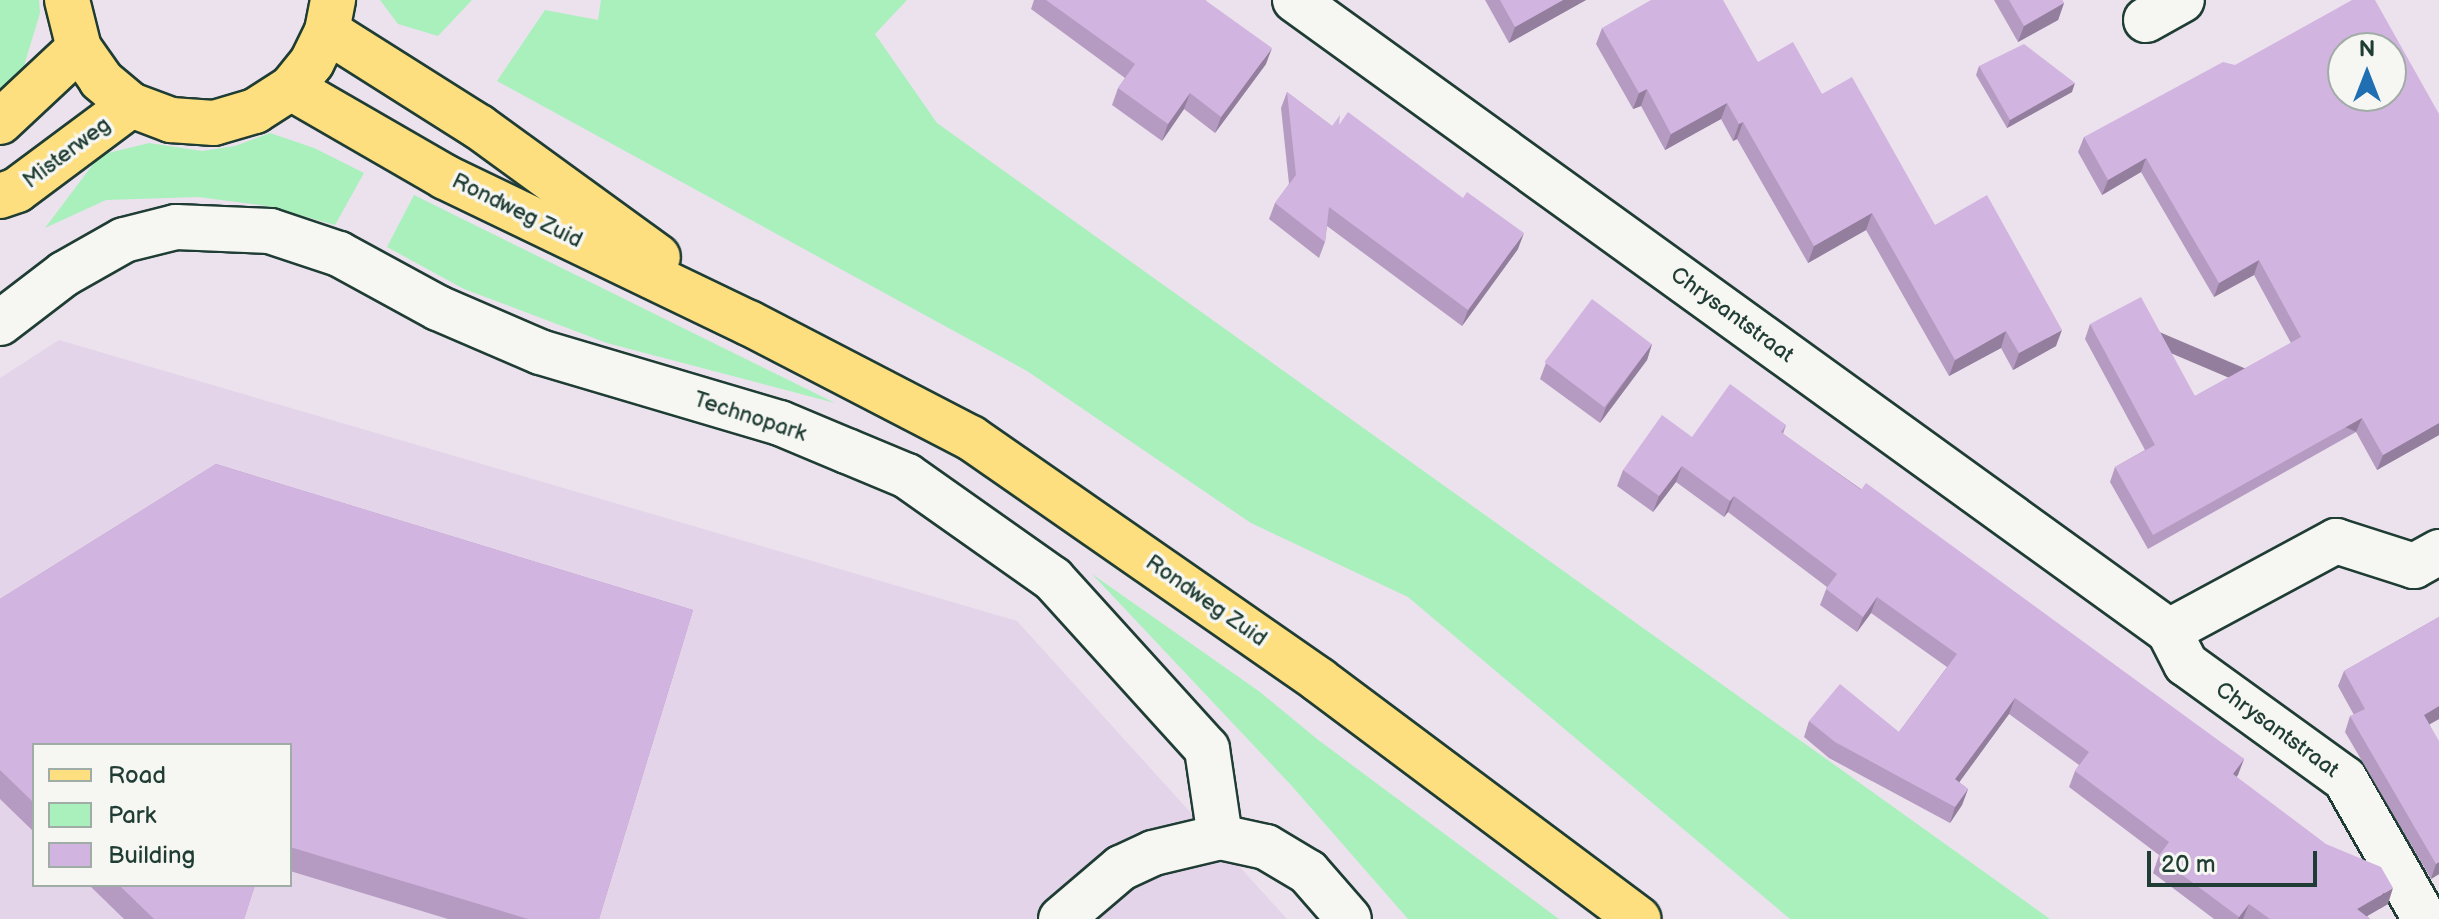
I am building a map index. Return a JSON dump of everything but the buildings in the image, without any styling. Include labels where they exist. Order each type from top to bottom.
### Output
[{"type":"main road","points":[[67,0],[79,48],[101,80],[131,105],[171,120],[214,123],[255,111],[291,88],[312,62],[330,16]]},
{"type":"main road","name":"Rondweg Zuid","points":[[330,16],[749,323]]},
{"type":"main road","points":[[0,122],[79,48]]},
{"type":"main road","name":"Rondweg Zuid","points":[[291,88],[445,177],[749,323],[971,438],[1319,680],[1638,919]]},
{"type":"main road","name":"Misterweg","points":[[0,196],[17,190],[131,105]]},
{"type":"street","name":"Chrysantstraat","points":[[1295,0],[2169,631],[2186,664],[2345,779],[2425,919]]},
{"type":"street","name":"Technopark","points":[[0,323],[64,274],[124,240],[176,227],[270,231],[339,254],[438,308],[540,352],[780,423],[907,476],[1053,579],[1207,749],[1220,837]]},
{"type":"street","points":[[2169,631],[2336,541],[2414,566],[2439,552]]},
{"type":"street","points":[[1061,919],[1121,868],[1153,853],[1220,837],[1266,847],[1308,872],[1349,919]]},
{"type":"shaded area","points":[[59,340],[1017,621],[1287,919],[0,919],[0,378]]},
{"type":"green space","points":[[0,0],[39,0],[40,13],[20,79],[0,96]]},
{"type":"green space","points":[[380,0],[472,0],[438,36],[398,24]]},
{"type":"green space","points":[[601,0],[907,0],[875,34],[937,123],[2050,919],[1790,919],[1408,597],[1251,523],[1027,371],[497,81],[545,10],[598,20]]},
{"type":"green space","points":[[270,133],[314,148],[364,173],[335,225],[267,206],[198,197],[106,200],[45,228],[100,155],[149,143],[202,151],[235,146]]},
{"type":"green space","points":[[414,195],[835,403],[607,343],[464,289],[387,247]]},
{"type":"green space","points":[[1092,574],[1260,692],[1317,739],[1559,919],[1408,919],[1291,785]]}]
